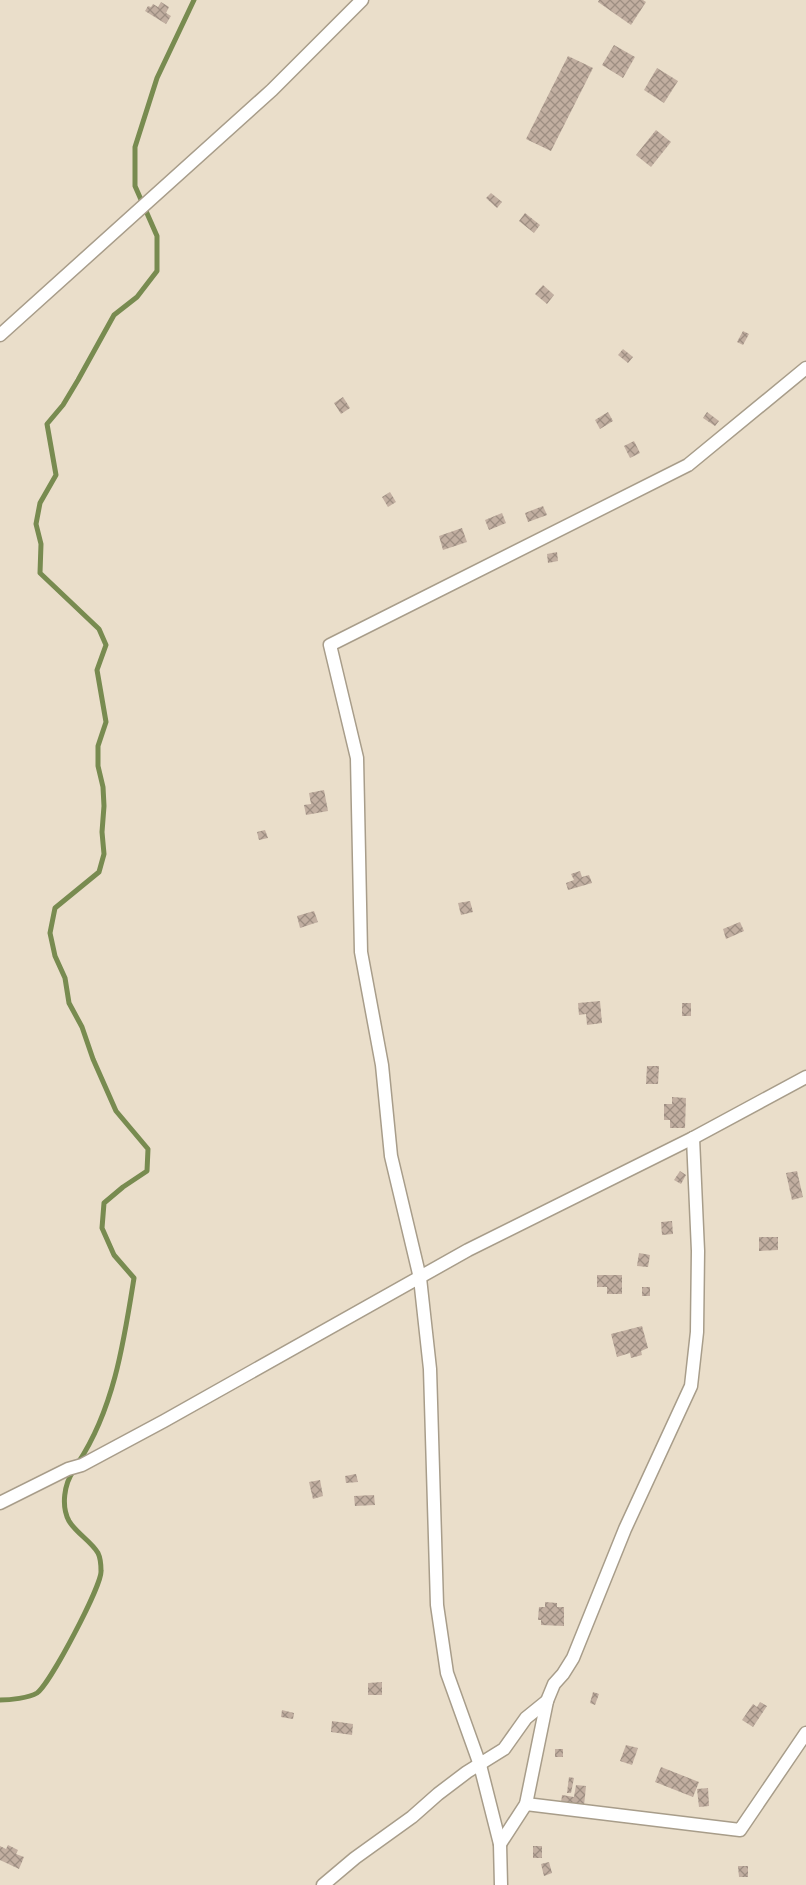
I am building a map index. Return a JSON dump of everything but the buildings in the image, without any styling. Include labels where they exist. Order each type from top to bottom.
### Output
[{"type":"street","points":[[0,335],[272,90],[362,0]]},
{"type":"street","points":[[501,1885],[500,1844],[480,1764],[447,1673],[437,1605],[430,1369],[420,1278],[391,1156],[382,1065],[361,952],[357,758],[330,645],[688,465],[806,368]]},
{"type":"street","points":[[0,1503],[68,1469],[82,1465],[468,1250],[693,1138],[806,1077]]},
{"type":"street","points":[[500,1844],[526,1804],[547,1701],[554,1684],[563,1674],[572,1658],[625,1529],[691,1386],[697,1332],[698,1251],[693,1138]]},
{"type":"street","points":[[323,1885],[355,1858],[412,1817],[438,1794],[504,1749],[526,1718],[547,1701]]},
{"type":"street","points":[[526,1804],[740,1830],[806,1733]]},
{"type":"waterway","points":[[78,1463],[101,1420],[116,1374],[134,1278],[114,1255],[102,1228],[104,1203],[147,1171],[148,1149],[116,1111],[93,1059],[82,1027],[69,1003],[65,978],[55,956],[50,933],[55,908],[99,872],[104,854],[102,832],[103,787],[98,766],[98,746],[106,722],[97,670],[106,645],[99,629],[40,573],[41,544],[36,524],[40,503],[56,475],[47,424],[63,405],[114,315],[137,297],[157,271],[157,236],[135,186],[135,147],[157,78],[194,0]]},
{"type":"waterway","points":[[0,1700],[29,1696],[37,1693],[44,1686],[85,1613],[99,1580],[101,1569],[98,1553],[72,1525],[65,1509],[66,1488],[74,1470]]}]
